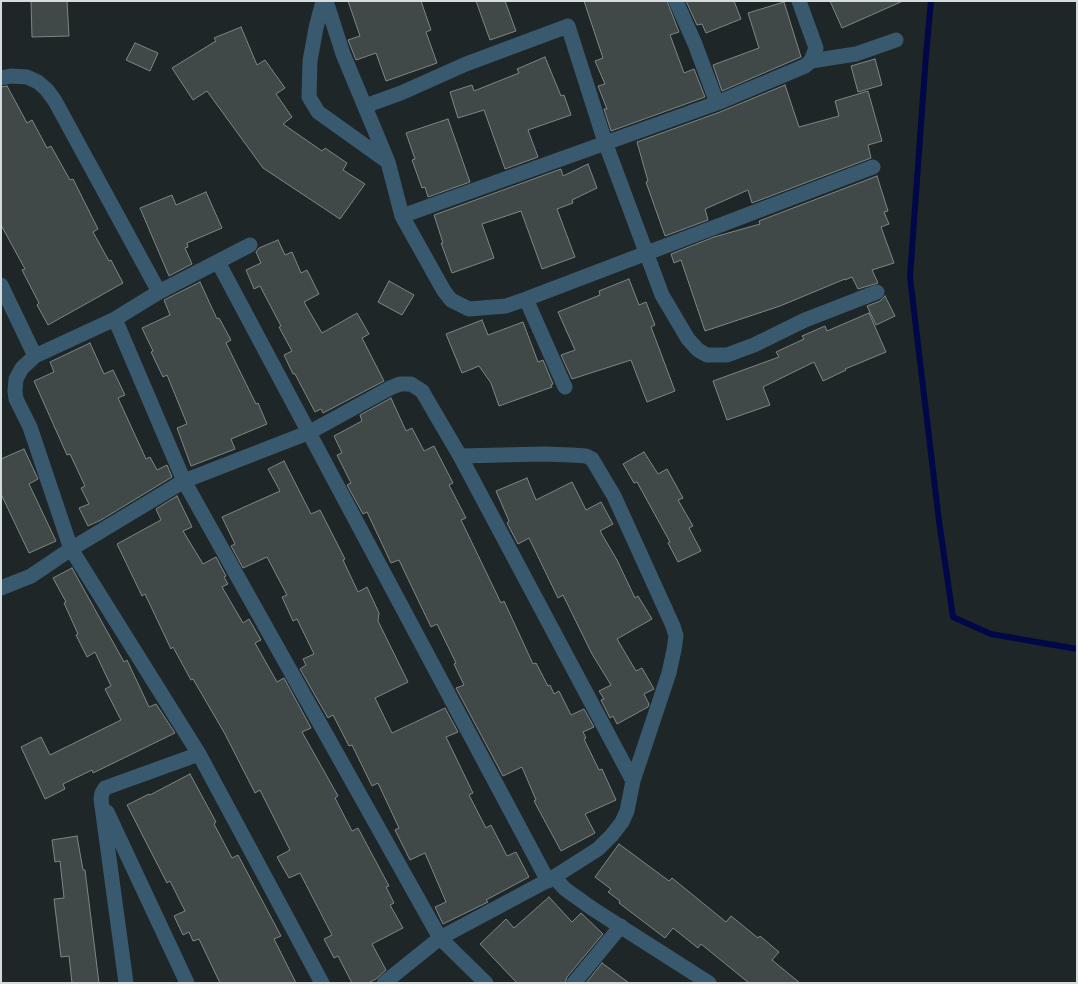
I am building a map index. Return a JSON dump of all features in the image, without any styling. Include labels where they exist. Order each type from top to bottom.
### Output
[{"type":"street","points":[[325,1],[343,54],[388,162],[402,216],[444,291],[451,300],[469,309],[506,306],[873,168]]},
{"type":"street","points":[[325,1],[316,28],[310,61],[309,96],[318,112],[388,162]]},
{"type":"street","points":[[676,1],[695,44],[716,103]]},
{"type":"street","points":[[402,216],[716,103],[805,66],[811,61],[816,48],[799,1]]},
{"type":"street","points":[[365,106],[401,93],[466,64],[568,26],[605,142],[662,295],[684,332],[698,350],[707,355],[727,355],[754,345],[805,320],[877,292]]},
{"type":"street","points":[[811,61],[856,54],[896,40]]},
{"type":"street","points":[[1,78],[11,76],[27,77],[38,82],[47,90],[55,101],[159,292]]},
{"type":"street","points":[[250,244],[159,292],[115,319],[35,356],[22,368],[16,380],[16,399],[30,427],[71,549],[199,754],[322,983]]},
{"type":"street","points":[[218,262],[551,879],[709,983]]},
{"type":"street","points":[[1,285],[35,356]]},
{"type":"street","points":[[526,299],[565,387]]},
{"type":"street","points":[[115,319],[184,481],[440,938],[486,983]]},
{"type":"street","points":[[1,588],[31,576],[71,549],[184,481],[310,432],[390,388],[400,384],[411,384],[422,391],[460,456],[633,781]]},
{"type":"street","points":[[384,983],[440,938],[551,879],[598,849],[612,836],[622,822],[627,810],[633,781],[669,673],[676,636],[614,496],[592,459],[586,456],[544,454],[460,456]]},
{"type":"street","points":[[126,983],[101,799],[102,793],[105,788],[199,754]]},
{"type":"street","points":[[101,799],[187,983]]},
{"type":"street","points":[[574,983],[621,926]]},
{"type":"building","points":[[31,1],[67,1],[69,36],[32,37]]},
{"type":"building","points":[[348,1],[421,1],[431,30],[426,32],[437,63],[386,81],[376,53],[356,60],[348,40],[360,36]]},
{"type":"building","points":[[476,1],[505,1],[516,31],[490,40]]},
{"type":"building","points":[[584,1],[667,1],[679,32],[670,35],[684,73],[694,69],[705,97],[611,131],[604,109],[607,109],[598,86],[605,84],[595,61],[603,58]]},
{"type":"building","points":[[686,1],[734,1],[741,19],[706,33],[702,24],[697,25]]},
{"type":"building","points":[[830,1],[903,1],[842,28]]},
{"type":"building","points":[[784,2],[801,57],[722,91],[713,65],[759,48],[748,13]]},
{"type":"building","points":[[241,27],[257,65],[265,60],[285,88],[276,94],[292,117],[283,124],[322,151],[325,148],[347,163],[343,170],[365,184],[340,219],[263,168],[207,91],[193,100],[172,68],[216,41],[214,38]]},
{"type":"building","points":[[135,43],[158,53],[150,71],[126,60]]},
{"type":"building","points":[[545,57],[561,96],[564,95],[571,115],[528,130],[538,157],[505,169],[484,110],[458,118],[450,92],[472,85],[474,91],[519,73],[517,69]]},
{"type":"building","points":[[875,59],[882,85],[858,92],[851,66]]},
{"type":"building","points":[[785,85],[799,127],[839,116],[835,101],[868,91],[882,141],[868,145],[871,158],[752,203],[748,190],[705,209],[708,220],[665,236],[646,182],[648,181],[637,142],[720,112]]},
{"type":"building","points":[[7,86],[27,123],[32,120],[47,148],[51,146],[70,180],[73,179],[98,229],[93,232],[123,283],[48,325],[22,270],[25,269],[1,225],[1,87]]},
{"type":"building","points":[[448,119],[470,182],[428,197],[425,187],[422,188],[412,160],[415,159],[406,133]]},
{"type":"building","points":[[588,164],[597,188],[572,200],[573,203],[557,209],[575,257],[542,269],[521,211],[482,224],[494,258],[452,273],[441,243],[443,243],[434,215],[561,169],[563,176]]},
{"type":"building","points":[[877,176],[888,211],[884,212],[889,224],[881,227],[894,263],[872,270],[878,283],[858,289],[852,277],[780,306],[705,331],[681,260],[674,263],[671,254],[714,237],[760,224],[759,221]]},
{"type":"building","points":[[206,192],[222,228],[187,243],[188,247],[185,248],[192,264],[169,276],[140,208],[172,195],[176,205]]},
{"type":"building","points":[[278,240],[285,255],[292,252],[301,273],[307,270],[319,294],[304,302],[322,333],[357,313],[369,334],[362,338],[384,381],[323,413],[321,409],[315,412],[295,374],[293,374],[284,355],[292,351],[279,327],[281,326],[260,286],[254,289],[246,270],[261,263],[256,252],[259,248]]},
{"type":"building","points":[[629,279],[639,305],[646,302],[655,325],[651,327],[675,391],[647,402],[631,360],[572,379],[561,355],[575,350],[558,312],[600,295],[599,291]]},
{"type":"building","points":[[389,281],[414,295],[402,315],[378,302]]},
{"type":"building","points":[[200,282],[217,319],[219,318],[231,340],[226,343],[267,424],[231,439],[235,449],[191,466],[177,428],[187,424],[167,375],[163,377],[142,328],[170,315],[164,300]]},
{"type":"building","points":[[885,296],[895,316],[876,325],[867,306],[880,301]]},
{"type":"building","points":[[869,313],[886,352],[845,369],[823,381],[814,362],[763,387],[770,405],[727,420],[713,381],[779,357],[776,352],[804,339],[802,336],[825,326],[827,331]]},
{"type":"building","points":[[482,320],[488,335],[523,322],[538,362],[543,360],[553,384],[551,385],[552,387],[499,406],[491,383],[479,366],[462,373],[446,334]]},
{"type":"building","points":[[90,343],[104,374],[113,370],[125,395],[118,398],[146,459],[150,457],[157,470],[167,465],[172,477],[88,526],[79,508],[89,504],[81,488],[85,486],[70,454],[67,455],[34,381],[54,372],[50,362]]},
{"type":"building","points":[[391,398],[406,431],[412,428],[424,451],[434,446],[453,483],[449,485],[466,518],[461,520],[501,603],[504,601],[533,664],[536,663],[554,694],[559,691],[571,715],[584,709],[594,727],[583,732],[586,738],[584,739],[599,770],[602,769],[616,800],[585,814],[595,833],[561,851],[534,801],[536,800],[522,767],[503,776],[456,688],[464,685],[454,664],[456,663],[437,624],[431,627],[399,560],[391,563],[367,512],[363,514],[347,485],[351,483],[337,455],[342,453],[334,436],[362,421],[360,415]]},
{"type":"building","points":[[24,449],[38,479],[29,484],[56,541],[29,553],[1,494],[1,459]]},
{"type":"building","points":[[644,452],[658,474],[667,469],[683,498],[678,500],[693,526],[689,528],[701,551],[678,562],[668,543],[670,542],[637,482],[634,483],[623,464]]},
{"type":"building","points":[[284,461],[311,514],[320,510],[345,559],[343,560],[358,592],[367,587],[379,613],[378,621],[408,682],[375,698],[392,733],[445,708],[458,732],[446,737],[473,793],[469,795],[486,828],[491,825],[507,856],[516,852],[529,877],[486,900],[488,902],[443,924],[435,907],[446,902],[425,853],[410,860],[395,830],[399,828],[378,783],[372,786],[352,745],[349,746],[333,715],[328,718],[300,669],[306,665],[303,659],[314,654],[297,619],[293,621],[282,597],[287,595],[267,557],[243,568],[231,546],[235,544],[222,517],[280,491],[268,469]]},
{"type":"building","points":[[527,478],[536,500],[572,482],[586,510],[601,502],[613,524],[600,531],[617,560],[635,598],[638,596],[652,619],[617,639],[636,671],[642,668],[654,689],[644,694],[649,704],[648,707],[617,724],[613,716],[610,718],[601,700],[604,699],[599,691],[611,685],[592,654],[563,595],[558,598],[529,538],[518,544],[507,523],[509,521],[496,491]]},
{"type":"building","points":[[177,496],[192,527],[183,531],[203,564],[216,557],[228,584],[222,587],[243,623],[249,619],[261,640],[255,643],[277,682],[284,678],[311,728],[302,732],[338,796],[335,798],[352,831],[358,828],[389,886],[386,887],[394,903],[390,905],[403,928],[372,944],[386,970],[368,983],[352,983],[338,956],[334,958],[324,939],[332,935],[300,873],[289,878],[277,857],[290,850],[260,790],[255,793],[225,734],[193,679],[191,680],[173,647],[171,649],[145,594],[142,596],[117,544],[161,520],[156,509]]},
{"type":"building","points":[[72,568],[124,662],[127,660],[149,707],[156,704],[175,733],[93,773],[92,770],[63,784],[65,789],[45,799],[21,747],[41,737],[50,755],[121,720],[105,689],[111,686],[95,652],[87,657],[76,635],[78,634],[64,603],[66,602],[53,578]]},
{"type":"building","points":[[190,774],[216,822],[214,824],[232,858],[238,855],[281,936],[274,939],[296,983],[220,983],[199,939],[193,941],[189,932],[183,935],[174,916],[185,911],[170,881],[167,883],[127,805]]},
{"type":"building","points":[[77,836],[83,870],[85,870],[99,983],[72,983],[69,956],[61,957],[54,899],[64,898],[60,861],[55,862],[52,840]]},
{"type":"building","points":[[619,844],[669,881],[672,878],[726,922],[731,916],[758,938],[760,936],[779,952],[772,960],[800,983],[749,983],[701,944],[698,948],[673,928],[665,938],[619,903],[620,901],[608,892],[611,889],[595,877]]},
{"type":"building","points":[[549,897],[572,922],[581,913],[603,934],[567,977],[565,983],[517,983],[480,944],[506,919],[514,928]]},
{"type":"building","points":[[602,963],[629,983],[586,983]]},
{"type":"waterway","points":[[931,1],[910,277],[939,521],[953,617],[991,634],[1077,649]]}]
